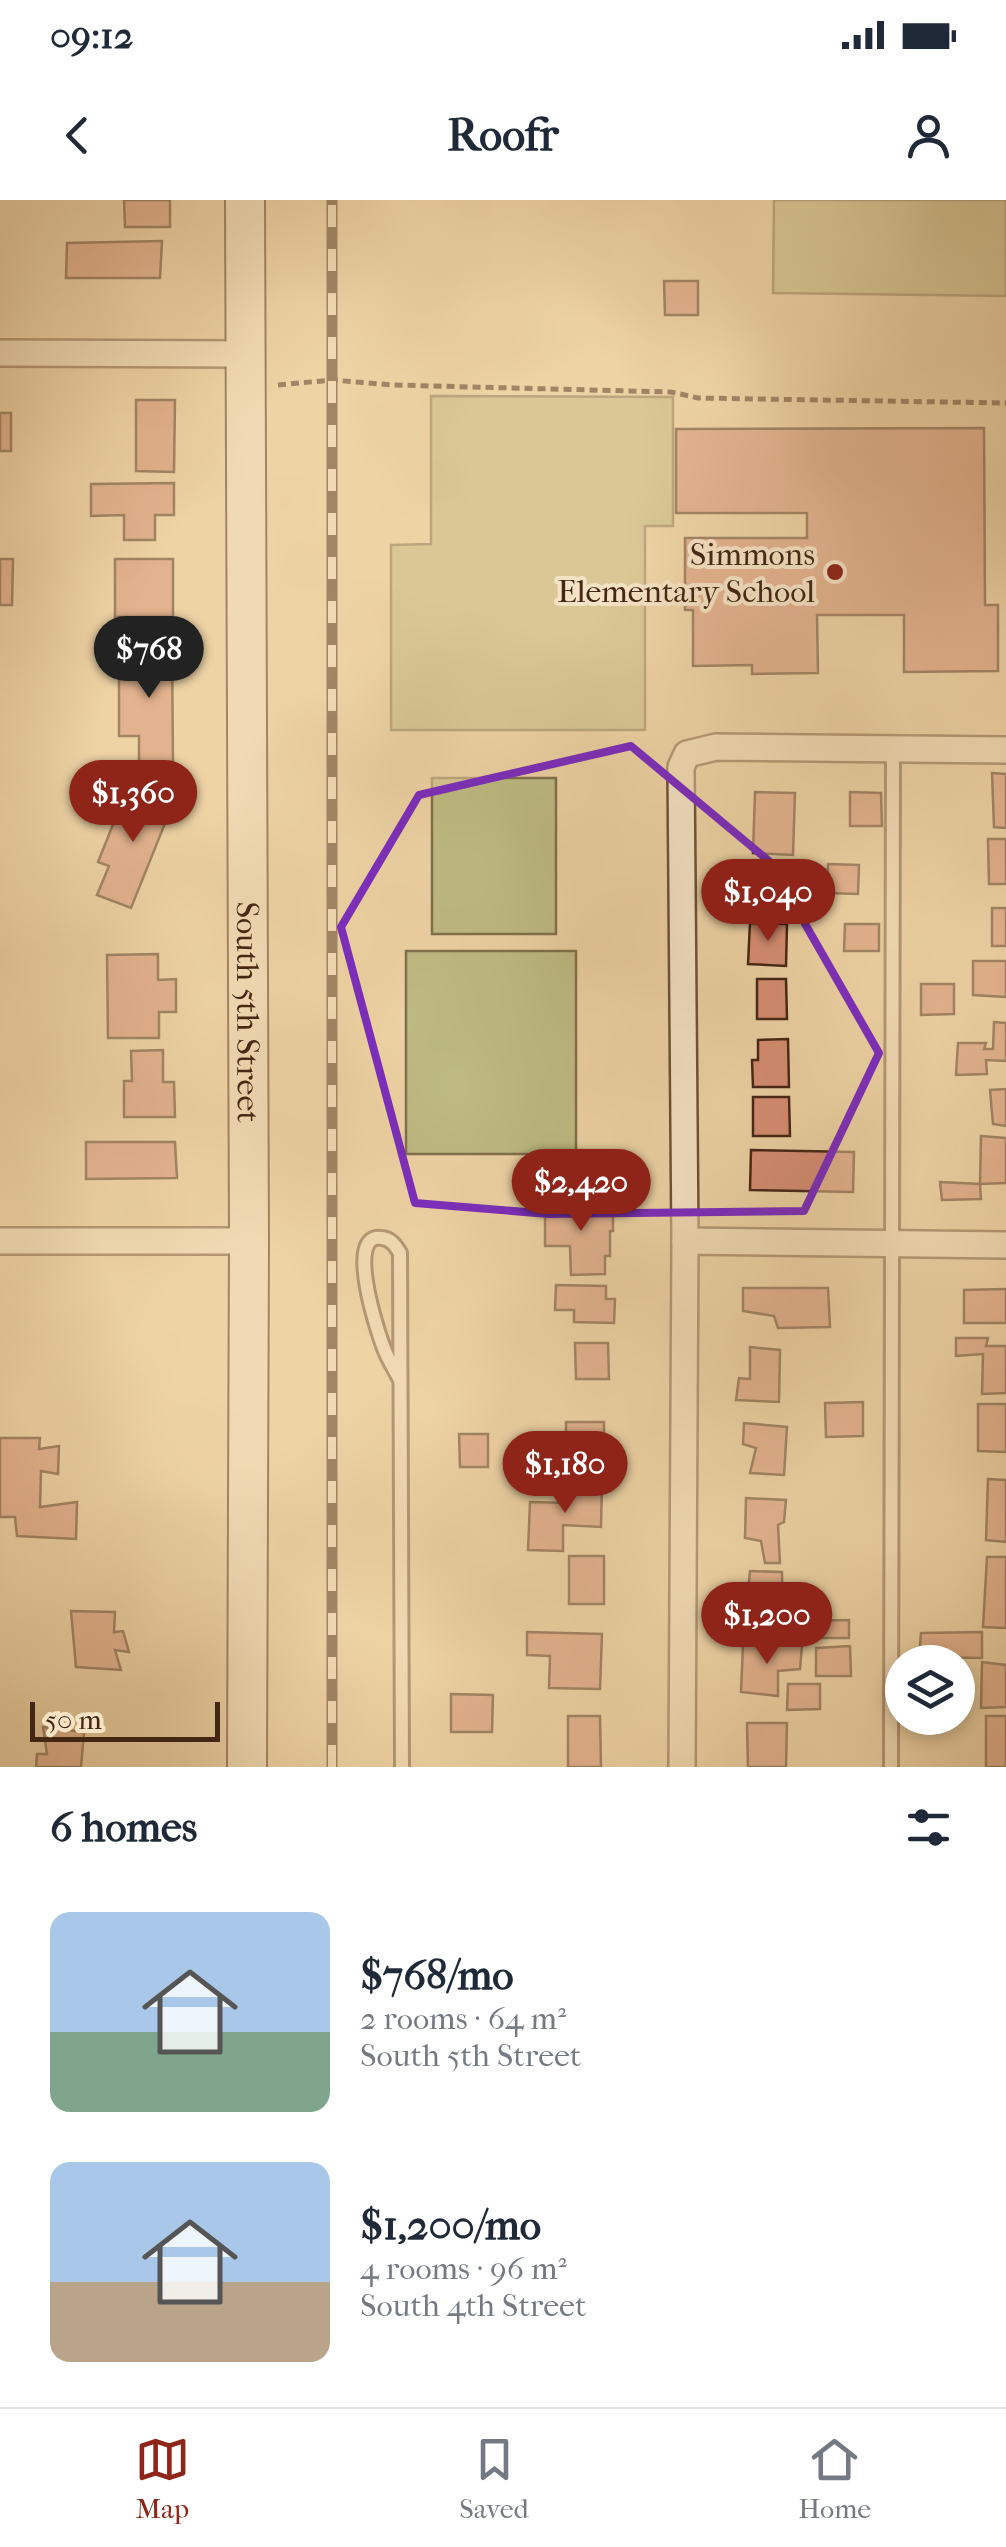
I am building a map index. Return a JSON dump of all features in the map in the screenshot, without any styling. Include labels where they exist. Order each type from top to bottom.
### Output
[{"type":"main road","name":"South 5th Street","points":[[245,200],[249,1241],[246,1767]]},
{"type":"street","points":[[0,354],[245,354]]},
{"type":"street","points":[[682,1767],[685,1241],[681,780],[686,754],[716,747],[1006,750]]},
{"type":"street","points":[[0,1241],[249,1241]]},
{"type":"street","points":[[685,1241],[1006,1245]]},
{"type":"lane","points":[[892,1767],[893,750]]},
{"type":"lane","points":[[400,1380],[385,1350],[366,1284],[363,1253],[372,1238],[384,1238],[400,1252],[402,1767]]},
{"type":"path","points":[[278,385],[332,380],[393,386],[671,392],[698,398],[1006,403]]},
{"type":"highlighted area","points":[[631,746],[769,861],[879,1053],[804,1211],[549,1214],[415,1203],[341,927],[419,795]]},
{"type":"shaded area","points":[[774,200],[1006,200],[1006,296],[773,293]]},
{"type":"shaded area","points":[[431,396],[673,397],[673,526],[645,526],[645,730],[391,730],[391,545],[431,544]]},
{"type":"shaded area","points":[[432,778],[556,778],[556,934],[432,934]]},
{"type":"shaded area","points":[[406,951],[576,951],[576,1154],[406,1154]]},
{"type":"building","points":[[124,200],[170,200],[170,227],[125,227]]},
{"type":"building","points":[[162,241],[160,278],[66,278],[67,243]]},
{"type":"building","points":[[664,281],[698,281],[698,315],[665,315]]},
{"type":"building","points":[[136,400],[175,400],[174,472],[136,471]]},
{"type":"building","points":[[0,413],[11,413],[11,451],[0,451]]},
{"type":"building","name":"Simmons Elementary School","points":[[984,428],[985,605],[998,605],[998,671],[904,672],[904,615],[817,615],[818,673],[752,674],[752,665],[693,666],[693,610],[685,610],[685,538],[807,538],[807,513],[676,513],[676,429]]},
{"type":"building","points":[[174,483],[174,515],[155,515],[155,540],[124,540],[124,515],[91,516],[91,484]]},
{"type":"building","points":[[0,559],[13,559],[12,605],[0,605]]},
{"type":"building","points":[[115,559],[173,559],[173,617],[115,617]]},
{"type":"building","points":[[136,639],[172,639],[173,764],[139,764],[139,736],[119,736],[119,667],[136,667]]},
{"type":"building","points":[[992,773],[1006,774],[1006,828],[994,827]]},
{"type":"building","points":[[145,784],[176,796],[131,908],[97,895],[109,866],[98,862],[122,802],[136,808]]},
{"type":"building","points":[[755,792],[795,793],[793,855],[753,853]]},
{"type":"building","points":[[850,792],[881,793],[882,826],[850,826]]},
{"type":"building","points":[[988,839],[1006,839],[1006,884],[989,884]]},
{"type":"building","points":[[828,864],[859,865],[858,894],[827,893]]},
{"type":"building","points":[[755,874],[789,875],[788,888],[811,889],[810,909],[754,907]]},
{"type":"building","points":[[992,908],[1006,908],[1006,946],[992,946]]},
{"type":"building","points":[[750,923],[787,924],[786,966],[748,964]]},
{"type":"building","points":[[845,924],[879,924],[879,951],[844,951]]},
{"type":"building","points":[[158,954],[158,980],[176,979],[176,1012],[159,1012],[159,1038],[108,1038],[107,955]]},
{"type":"building","points":[[973,961],[1006,961],[1006,997],[973,995]]},
{"type":"building","points":[[757,979],[786,979],[787,1019],[757,1019]]},
{"type":"building","points":[[921,984],[954,984],[954,1014],[921,1015]]},
{"type":"building","points":[[994,1022],[1006,1023],[1006,1061],[986,1060],[987,1074],[956,1075],[958,1043],[986,1043],[984,1049],[993,1049]]},
{"type":"building","points":[[788,1039],[789,1087],[753,1087],[752,1060],[758,1060],[758,1040]]},
{"type":"building","points":[[163,1050],[163,1082],[174,1082],[175,1117],[124,1117],[124,1081],[132,1081],[131,1051]]},
{"type":"building","points":[[1006,1089],[1006,1126],[993,1124],[990,1090]]},
{"type":"building","points":[[753,1097],[789,1097],[790,1136],[753,1136]]},
{"type":"building","points":[[981,1136],[1006,1138],[1006,1183],[980,1184]]},
{"type":"building","points":[[86,1142],[175,1142],[177,1178],[86,1179]]},
{"type":"building","points":[[751,1150],[854,1152],[853,1192],[750,1190]]},
{"type":"building","points":[[940,1182],[980,1184],[981,1199],[942,1200]]},
{"type":"building","points":[[613,1204],[613,1231],[610,1256],[605,1256],[605,1274],[571,1275],[570,1246],[545,1246],[545,1205]]},
{"type":"building","points":[[556,1285],[606,1286],[606,1299],[615,1299],[614,1323],[574,1322],[574,1310],[555,1310]]},
{"type":"building","points":[[743,1288],[828,1288],[830,1327],[778,1328],[774,1316],[743,1311]]},
{"type":"building","points":[[1006,1289],[1006,1323],[964,1323],[964,1290]]},
{"type":"building","points":[[956,1338],[988,1338],[986,1346],[1006,1346],[1006,1393],[982,1394],[983,1354],[956,1356]]},
{"type":"building","points":[[575,1343],[608,1343],[609,1379],[576,1379]]},
{"type":"building","points":[[750,1347],[780,1350],[779,1402],[736,1400],[739,1378],[750,1379]]},
{"type":"building","points":[[863,1402],[863,1436],[826,1437],[825,1403]]},
{"type":"building","points":[[978,1404],[1006,1404],[1006,1452],[978,1451]]},
{"type":"building","points":[[566,1422],[604,1422],[604,1473],[566,1473]]},
{"type":"building","points":[[744,1423],[787,1427],[784,1475],[750,1473],[756,1448],[743,1444]]},
{"type":"building","points":[[459,1434],[488,1434],[488,1467],[460,1467]]},
{"type":"building","points":[[0,1438],[40,1438],[39,1449],[59,1446],[58,1474],[41,1471],[40,1507],[77,1502],[76,1539],[17,1536],[15,1517],[0,1517]]},
{"type":"building","points":[[988,1479],[1006,1480],[1006,1542],[986,1540]]},
{"type":"building","points":[[569,1481],[602,1482],[601,1527],[563,1525],[563,1551],[528,1550],[530,1502],[568,1503]]},
{"type":"building","points":[[746,1498],[786,1500],[784,1522],[778,1525],[780,1563],[765,1563],[761,1541],[745,1538]]},
{"type":"building","points":[[569,1556],[604,1556],[604,1604],[569,1604]]},
{"type":"building","points":[[987,1557],[1006,1557],[1006,1628],[983,1627]]},
{"type":"building","points":[[750,1571],[782,1572],[783,1621],[745,1620]]},
{"type":"building","points":[[71,1611],[115,1612],[114,1632],[123,1631],[129,1652],[115,1650],[121,1670],[76,1667]]},
{"type":"building","points":[[849,1620],[849,1638],[783,1638],[783,1621]]},
{"type":"building","points":[[527,1632],[602,1634],[600,1689],[549,1688],[550,1656],[527,1655]]},
{"type":"building","points":[[982,1632],[982,1658],[975,1658],[975,1645],[920,1645],[921,1633]]},
{"type":"building","points":[[743,1645],[802,1645],[800,1669],[778,1671],[778,1696],[741,1692]]},
{"type":"building","points":[[850,1646],[851,1676],[816,1676],[816,1648]]},
{"type":"building","points":[[982,1662],[1006,1665],[1006,1707],[981,1708]]},
{"type":"building","points":[[788,1684],[820,1684],[820,1709],[787,1710]]},
{"type":"building","points":[[451,1694],[493,1695],[492,1732],[451,1732]]},
{"type":"building","points":[[568,1716],[600,1716],[601,1767],[568,1767]]},
{"type":"building","points":[[986,1716],[1006,1716],[1006,1767],[986,1767]]},
{"type":"building","points":[[747,1723],[787,1723],[786,1767],[748,1767]]},
{"type":"building","points":[[43,1727],[84,1732],[81,1767],[36,1767],[37,1754],[47,1754]]},
{"type":"railway","points":[[332,200],[332,1767]]},
{"type":"place","name":"Simmons Elementary School","points":[[835,572]]}]
